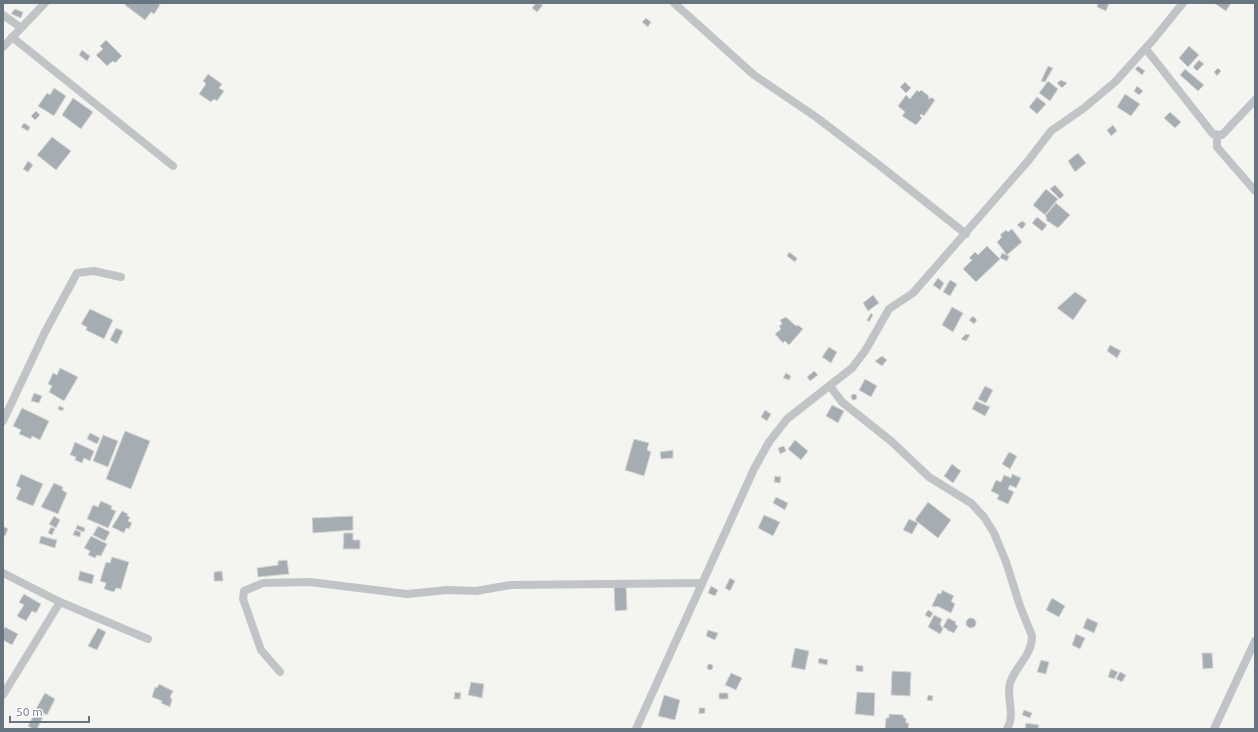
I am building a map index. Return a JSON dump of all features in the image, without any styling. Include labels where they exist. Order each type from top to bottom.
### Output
[{"type":"street","points":[[3,47],[20,27],[45,3]]},
{"type":"street","points":[[674,3],[754,75],[816,117],[879,164],[966,234]]},
{"type":"street","points":[[636,729],[754,469],[769,442],[787,419],[830,386],[860,358],[889,309],[913,293],[966,234],[1028,161],[1051,130],[1084,108],[1115,82],[1146,49],[1183,3]]},
{"type":"street","points":[[3,15],[20,27]]},
{"type":"street","points":[[12,36],[173,166]]},
{"type":"street","points":[[1146,49],[1213,134],[1217,136],[1222,135],[1255,100]]},
{"type":"street","points":[[1217,136],[1217,147],[1255,191]]},
{"type":"street","points":[[3,420],[77,272],[94,271],[121,277]]},
{"type":"street","points":[[830,386],[842,402],[891,441],[929,477],[971,503],[984,517],[994,533],[1032,636],[1032,647],[1010,683],[1011,722],[1007,729]]},
{"type":"street","points":[[3,573],[60,602],[148,640]]},
{"type":"street","points":[[280,672],[261,650],[243,600],[244,591],[263,583],[310,582],[407,594],[447,590],[476,591],[511,585],[702,583]]},
{"type":"street","points":[[3,695],[60,602]]},
{"type":"street","points":[[1214,729],[1255,641]]},
{"type":"building","points":[[126,3],[157,3],[160,5],[154,14],[151,12],[145,20],[125,5]]},
{"type":"building","points":[[536,3],[543,5],[537,12],[532,8]]},
{"type":"building","points":[[1098,3],[1109,3],[1106,11],[1097,7]]},
{"type":"building","points":[[1214,3],[1231,3],[1226,11]]},
{"type":"building","points":[[15,9],[23,12],[21,18],[11,14]]},
{"type":"building","points":[[646,18],[651,22],[648,27],[642,22]]},
{"type":"building","points":[[106,40],[122,56],[115,63],[113,61],[107,66],[96,55],[103,49],[100,46]]},
{"type":"building","points":[[1189,46],[1199,55],[1188,67],[1179,58]]},
{"type":"building","points":[[82,50],[90,56],[87,61],[79,55]]},
{"type":"building","points":[[1199,60],[1204,64],[1197,71],[1193,67]]},
{"type":"building","points":[[1048,66],[1053,68],[1045,82],[1041,81]]},
{"type":"building","points":[[1138,66],[1145,71],[1142,75],[1135,69]]},
{"type":"building","points":[[1218,68],[1221,71],[1217,76],[1214,72]]},
{"type":"building","points":[[1185,69],[1204,85],[1198,91],[1180,75]]},
{"type":"building","points":[[208,74],[222,84],[219,88],[224,91],[217,101],[214,99],[211,102],[199,94],[206,84],[203,81]]},
{"type":"building","points":[[1061,80],[1067,83],[1062,88],[1057,83]]},
{"type":"building","points":[[1048,81],[1058,89],[1050,101],[1039,93]]},
{"type":"building","points":[[905,82],[911,88],[906,93],[900,87]]},
{"type":"building","points":[[1137,86],[1143,91],[1139,95],[1134,91]]},
{"type":"building","points":[[54,88],[66,96],[54,116],[38,106],[47,93],[50,95]]},
{"type":"building","points":[[917,90],[919,92],[921,90],[929,96],[928,98],[930,99],[931,97],[935,100],[924,116],[921,114],[920,116],[922,118],[916,125],[902,116],[905,112],[898,106],[906,95],[910,99]]},
{"type":"building","points":[[1125,94],[1140,104],[1131,116],[1117,107]]},
{"type":"building","points":[[1037,97],[1046,104],[1037,114],[1029,107]]},
{"type":"building","points":[[73,98],[93,112],[81,129],[62,115]]},
{"type":"building","points":[[36,111],[40,115],[35,120],[31,116]]},
{"type":"building","points":[[1170,112],[1181,122],[1175,128],[1164,118]]},
{"type":"building","points":[[24,123],[30,127],[28,131],[21,127]]},
{"type":"building","points":[[1113,125],[1117,131],[1111,136],[1107,130]]},
{"type":"building","points":[[52,137],[71,151],[56,170],[37,155]]},
{"type":"building","points":[[1078,153],[1086,163],[1075,172],[1068,161]]},
{"type":"building","points":[[28,161],[33,165],[28,172],[23,169]]},
{"type":"building","points":[[1055,185],[1064,195],[1060,199],[1050,189]]},
{"type":"building","points":[[1046,189],[1058,199],[1045,215],[1033,205]]},
{"type":"building","points":[[1056,203],[1070,215],[1058,228],[1046,220],[1047,218],[1045,216]]},
{"type":"building","points":[[1037,217],[1047,225],[1042,231],[1032,223]]},
{"type":"building","points":[[1022,221],[1026,224],[1022,229],[1017,225]]},
{"type":"building","points":[[1012,229],[1022,242],[1007,255],[997,242],[1002,237],[1000,235],[1006,230],[1008,232]]},
{"type":"building","points":[[987,246],[1000,259],[976,282],[963,269],[972,260],[969,258],[975,252],[978,255]]},
{"type":"building","points":[[789,252],[797,258],[795,262],[787,256]]},
{"type":"building","points":[[1002,253],[1009,256],[1007,261],[1000,258]]},
{"type":"building","points":[[938,278],[944,283],[940,290],[933,285]]},
{"type":"building","points":[[950,280],[957,284],[950,296],[943,292]]},
{"type":"building","points":[[1075,292],[1087,300],[1073,320],[1057,308]]},
{"type":"building","points":[[873,295],[879,303],[868,311],[863,303]]},
{"type":"building","points":[[952,307],[963,313],[953,332],[942,325]]},
{"type":"building","points":[[90,309],[113,320],[104,339],[86,330],[87,327],[81,324]]},
{"type":"building","points":[[871,313],[873,315],[869,322],[867,320]]},
{"type":"building","points":[[973,316],[977,320],[974,324],[969,320]]},
{"type":"building","points":[[786,317],[796,326],[798,325],[803,329],[789,345],[785,341],[783,343],[775,334],[781,329],[779,326],[782,324],[780,320]]},
{"type":"building","points":[[116,328],[123,331],[117,344],[110,340]]},
{"type":"building","points":[[966,334],[970,335],[966,341],[961,339]]},
{"type":"building","points":[[1110,345],[1121,351],[1117,358],[1107,351]]},
{"type":"building","points":[[829,347],[837,352],[831,363],[822,357]]},
{"type":"building","points":[[882,356],[887,360],[882,366],[875,361]]},
{"type":"building","points":[[60,368],[78,377],[64,401],[49,392],[52,386],[48,384],[53,373],[57,375]]},
{"type":"building","points":[[814,371],[818,375],[810,381],[807,377]]},
{"type":"building","points":[[786,373],[791,376],[789,380],[783,378]]},
{"type":"building","points":[[865,379],[877,386],[871,397],[859,390]]},
{"type":"building","points":[[985,386],[993,390],[986,403],[978,399]]},
{"type":"building","points":[[34,393],[42,396],[39,403],[31,401]]},
{"type":"building","points":[[854,394],[857,397],[854,400],[851,397]]},
{"type":"building","points":[[976,401],[990,407],[985,416],[972,409]]},
{"type":"building","points":[[832,405],[844,411],[838,423],[826,416]]},
{"type":"building","points":[[59,406],[64,408],[62,411],[58,409]]},
{"type":"building","points":[[22,408],[49,421],[40,440],[32,436],[31,439],[19,434],[21,430],[13,426]]},
{"type":"building","points":[[765,410],[771,414],[767,421],[761,417]]},
{"type":"building","points":[[125,431],[150,441],[131,489],[106,479]]},
{"type":"building","points":[[90,433],[100,438],[97,444],[87,439]]},
{"type":"building","points":[[103,435],[118,441],[108,467],[93,461]]},
{"type":"building","points":[[634,439],[649,443],[647,450],[651,452],[644,476],[625,470]]},
{"type":"building","points":[[795,440],[808,451],[801,460],[788,449]]},
{"type":"building","points":[[75,442],[94,451],[90,461],[84,458],[82,463],[75,460],[76,457],[70,455]]},
{"type":"building","points":[[784,446],[786,451],[780,454],[778,448]]},
{"type":"building","points":[[673,450],[673,458],[661,459],[660,452]]},
{"type":"building","points":[[1009,452],[1017,456],[1010,469],[1002,464]]},
{"type":"building","points":[[952,464],[961,471],[953,483],[944,476]]},
{"type":"building","points":[[21,474],[43,484],[33,506],[16,499],[21,488],[16,486]]},
{"type":"building","points":[[1012,474],[1021,478],[1016,488],[1010,485],[1008,489],[1014,492],[1008,504],[997,499],[999,495],[991,491],[996,480],[1001,482],[1004,475],[1011,478]]},
{"type":"building","points":[[775,476],[781,477],[780,483],[774,482]]},
{"type":"building","points":[[54,483],[63,487],[62,490],[67,493],[58,514],[41,507]]},
{"type":"building","points":[[776,497],[788,503],[785,510],[773,503]]},
{"type":"building","points":[[101,501],[112,506],[111,509],[116,511],[108,528],[87,519],[93,505],[98,507]]},
{"type":"building","points":[[928,502],[951,520],[938,538],[915,520]]},
{"type":"building","points":[[122,511],[128,514],[127,516],[130,517],[128,521],[132,523],[129,529],[126,528],[124,533],[112,527]]},
{"type":"building","points":[[764,515],[780,522],[773,536],[758,528]]},
{"type":"building","points":[[54,516],[60,520],[56,528],[49,524]]},
{"type":"building","points":[[353,516],[353,530],[313,533],[312,518]]},
{"type":"building","points":[[909,519],[918,523],[912,534],[903,530]]},
{"type":"building","points":[[77,525],[85,528],[84,532],[76,529]]},
{"type":"building","points":[[3,526],[8,529],[5,536],[3,536]]},
{"type":"building","points":[[98,526],[110,532],[105,541],[93,535]]},
{"type":"building","points":[[51,527],[55,529],[52,535],[48,533]]},
{"type":"building","points":[[75,530],[81,532],[80,537],[73,535]]},
{"type":"building","points":[[344,533],[353,533],[353,540],[360,540],[360,549],[343,549]]},
{"type":"building","points":[[41,536],[57,540],[55,548],[39,543]]},
{"type":"building","points":[[91,536],[107,544],[101,556],[97,555],[95,558],[88,555],[90,551],[84,548]]},
{"type":"building","points":[[112,557],[129,562],[121,589],[116,588],[114,592],[104,589],[106,583],[100,581],[106,562],[110,563]]},
{"type":"building","points":[[287,560],[289,574],[258,577],[257,568],[278,565],[278,561]]},
{"type":"building","points":[[80,571],[94,575],[92,584],[78,580]]},
{"type":"building","points":[[222,571],[223,581],[214,581],[214,572]]},
{"type":"building","points":[[730,578],[735,581],[730,591],[725,588]]},
{"type":"building","points":[[614,585],[626,585],[627,610],[615,611]]},
{"type":"building","points":[[711,586],[718,590],[715,596],[708,593]]},
{"type":"building","points":[[942,590],[954,596],[951,601],[955,604],[951,613],[937,606],[932,606],[938,593],[941,594]]},
{"type":"building","points":[[24,594],[41,604],[36,613],[32,611],[26,621],[17,616],[24,605],[19,602]]},
{"type":"building","points":[[1052,598],[1065,606],[1059,617],[1046,610]]},
{"type":"building","points":[[928,610],[933,613],[930,618],[925,615]]},
{"type":"building","points":[[934,615],[942,619],[940,624],[943,629],[940,634],[928,627]]},
{"type":"building","points":[[948,618],[956,622],[955,624],[958,626],[954,633],[943,627]]},
{"type":"building","points":[[969,618],[973,618],[975,619],[975,627],[969,628],[966,625],[966,621]]},
{"type":"building","points":[[1087,618],[1098,623],[1094,633],[1083,628]]},
{"type":"building","points":[[5,627],[18,634],[12,645],[3,640],[3,631]]},
{"type":"building","points":[[98,628],[106,632],[97,650],[88,646]]},
{"type":"building","points":[[708,630],[718,633],[715,640],[706,636]]},
{"type":"building","points":[[1076,634],[1085,638],[1080,649],[1072,645]]},
{"type":"building","points":[[795,648],[809,651],[805,670],[791,667]]},
{"type":"building","points":[[1202,653],[1212,653],[1213,668],[1203,669]]},
{"type":"building","points":[[819,658],[828,660],[827,665],[818,663]]},
{"type":"building","points":[[1041,660],[1049,662],[1046,674],[1037,672]]},
{"type":"building","points":[[710,664],[713,667],[710,670],[707,667]]},
{"type":"building","points":[[856,665],[863,666],[863,672],[856,671]]},
{"type":"building","points":[[1111,669],[1118,672],[1114,679],[1108,677]]},
{"type":"building","points":[[892,671],[911,672],[910,696],[891,695]]},
{"type":"building","points":[[1120,672],[1126,675],[1122,682],[1116,679]]},
{"type":"building","points":[[731,673],[742,678],[736,690],[725,685]]},
{"type":"building","points":[[471,682],[484,684],[482,698],[468,695]]},
{"type":"building","points":[[159,684],[173,691],[170,697],[172,699],[170,707],[161,703],[162,701],[152,697],[155,687],[157,688]]},
{"type":"building","points":[[455,692],[461,693],[460,699],[454,699]]},
{"type":"building","points":[[857,692],[875,693],[874,716],[855,714]]},
{"type":"building","points":[[45,693],[55,699],[47,715],[36,709]]},
{"type":"building","points":[[719,693],[728,693],[728,699],[719,699]]},
{"type":"building","points":[[664,695],[680,700],[675,720],[658,716]]},
{"type":"building","points":[[928,695],[933,696],[932,701],[927,700]]},
{"type":"building","points":[[699,708],[705,708],[705,713],[699,714]]},
{"type":"building","points":[[1024,710],[1032,713],[1030,718],[1022,715]]},
{"type":"building","points":[[36,711],[44,715],[37,729],[33,729],[28,726]]},
{"type":"building","points":[[889,714],[903,715],[904,718],[906,718],[906,723],[909,723],[908,729],[885,729],[886,718],[889,718]]},
{"type":"building","points":[[1026,723],[1039,725],[1038,729],[1025,729]]}]
